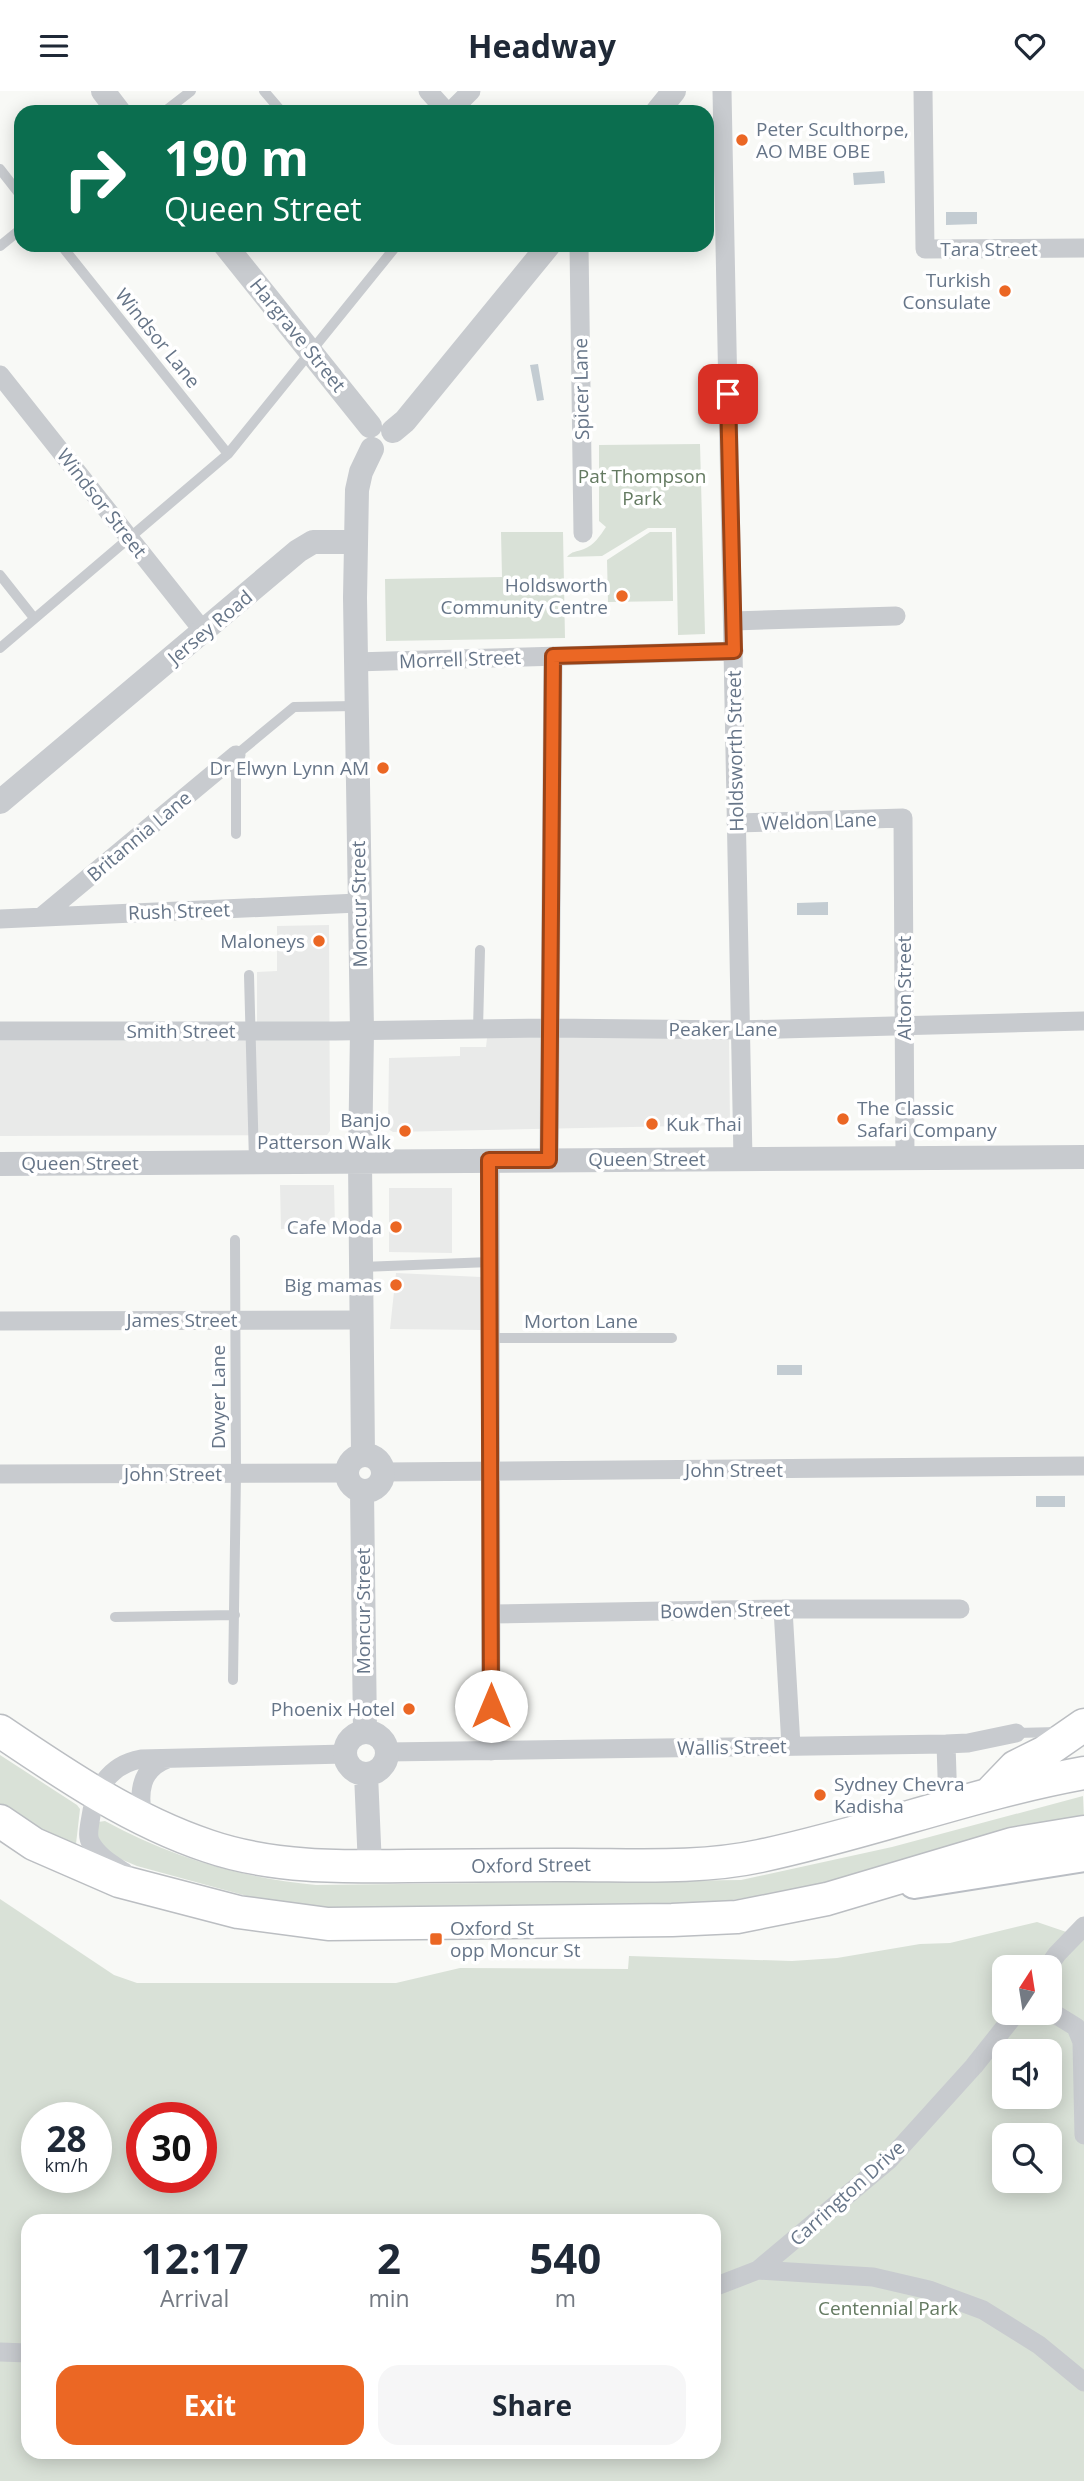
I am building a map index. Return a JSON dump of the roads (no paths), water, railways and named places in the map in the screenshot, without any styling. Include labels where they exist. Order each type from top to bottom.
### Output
[{"type":"main road","points":[[990,1793],[1015,1767],[1045,1752],[1080,1728]]},
{"type":"main road","name":"Oxford Street","points":[[0,1731],[96,1793],[143,1818],[208,1847],[241,1856],[308,1865],[370,1867],[720,1861],[762,1856],[990,1793],[1084,1773]]},
{"type":"main road","points":[[0,1821],[34,1844],[89,1870],[151,1890],[239,1912],[328,1924],[737,1917],[827,1899],[1084,1857]]},
{"type":"main road","points":[[827,1899],[1012,1844],[1084,1832]]},
{"type":"street","points":[[103,91],[114,105]]},
{"type":"street","points":[[428,91],[441,105]]},
{"type":"street","points":[[456,105],[471,91]]},
{"type":"street","points":[[663,105],[674,91]]},
{"type":"street","name":"Holdsworth Street","points":[[722,91],[743,1159]]},
{"type":"street","name":"Tara Street","points":[[923,91],[925,249],[1084,249]]},
{"type":"street","name":"Hargrave Street","points":[[232,252],[378,435]]},
{"type":"street","points":[[356,542],[357,490],[361,472],[378,435],[405,421],[543,252]]},
{"type":"street","name":"Spicer Lane","points":[[579,252],[583,533]]},
{"type":"street","name":"Windsor Street","points":[[0,375],[204,632]]},
{"type":"street","name":"Jersey Road","points":[[1,799],[298,551],[313,543],[356,542]]},
{"type":"street","name":"Moncur Street","points":[[356,542],[355,706],[362,1031],[360,1161],[363,1455]]},
{"type":"street","points":[[733,621],[896,616]]},
{"type":"street","name":"Morrell Street","points":[[355,662],[734,651]]},
{"type":"street","points":[[549,1160],[553,656]]},
{"type":"street","name":"Britannia Lane","points":[[41,917],[236,755]]},
{"type":"street","name":"Weldon Lane","points":[[736,823],[903,818]]},
{"type":"street","name":"Alton Street","points":[[903,818],[905,1157]]},
{"type":"street","name":"Rush Street","points":[[0,919],[358,903]]},
{"type":"street","name":"Peaker Lane","points":[[362,1031],[551,1028],[739,1030],[1084,1021]]},
{"type":"street","name":"Smith Street","points":[[0,1031],[362,1031]]},
{"type":"street","name":"Queen Street","points":[[0,1164],[1084,1157]]},
{"type":"street","points":[[489,1160],[491,1751]]},
{"type":"street","name":"James Street","points":[[0,1321],[363,1319]]},
{"type":"street","points":[[363,1455],[376,1459],[383,1472],[380,1484],[369,1491],[355,1482],[351,1462],[363,1455]]},
{"type":"street","name":"John Street","points":[[383,1472],[1084,1466]]},
{"type":"street","name":"John Street","points":[[0,1474],[236,1474],[355,1482]]},
{"type":"street","name":"Moncur Street","points":[[355,1482],[365,1732]]},
{"type":"street","points":[[783,1609],[791,1746]]},
{"type":"street","name":"Bowden Street","points":[[491,1614],[960,1609]]},
{"type":"street","points":[[365,1732],[378,1735],[387,1752],[386,1759],[378,1769],[366,1773],[349,1765],[345,1754],[348,1741],[365,1732]]},
{"type":"street","name":"Wallis Street","points":[[387,1752],[946,1744],[968,1743],[1016,1734]]},
{"type":"street","points":[[946,1744],[948,1805]]},
{"type":"street","points":[[151,1890],[102,1856],[88,1838],[96,1793],[107,1776],[128,1761],[345,1754]]},
{"type":"street","points":[[143,1818],[141,1807],[145,1776],[150,1768],[167,1759]]},
{"type":"street","points":[[366,1773],[370,1867]]},
{"type":"street","points":[[1056,1955],[1084,1926]]},
{"type":"street","points":[[1062,2018],[1076,2027],[1082,2042],[1084,2135]]},
{"type":"street","name":"Carrington Drive","points":[[721,2284],[758,2270],[889,2160],[975,2066],[1007,2025]]},
{"type":"street","points":[[758,2270],[873,2277],[929,2290],[983,2310],[1039,2345],[1084,2382]]},
{"type":"street","points":[[0,2352],[21,2353]]},
{"type":"lane","points":[[173,105],[191,91]]},
{"type":"lane","points":[[264,91],[276,105]]},
{"type":"lane","points":[[0,169],[14,187]]},
{"type":"lane","points":[[0,246],[14,235]]},
{"type":"lane","name":"Windsor Lane","points":[[67,252],[228,454]]},
{"type":"lane","points":[[0,648],[228,454],[312,353],[389,252]]},
{"type":"lane","points":[[0,575],[34,618]]},
{"type":"lane","name":"Britannia Lane","points":[[236,755],[294,707],[355,706]]},
{"type":"lane","points":[[236,755],[236,834]]},
{"type":"lane","points":[[478,1030],[480,950]]},
{"type":"lane","points":[[249,975],[254,1162]]},
{"type":"lane","name":"Dwyer Lane","points":[[233,1681],[235,1240]]},
{"type":"lane","points":[[362,1267],[490,1262]]},
{"type":"lane","name":"Morton Lane","points":[[490,1338],[672,1338]]},
{"type":"lane","points":[[115,1617],[235,1615]]},
{"type":"lane","name":"Wallis Street","points":[[1016,1734],[1080,1728]]},
{"type":"place","name":"Peter Sculthorpe, AO MBE OBE","points":[[742,140]]},
{"type":"place","name":"Turkish Consulate","points":[[1005,291]]},
{"type":"place","name":"Holdsworth Community Centre","points":[[622,596]]},
{"type":"place","name":"Dr Elwyn Lynn AM","points":[[383,768]]},
{"type":"place","name":"Maloneys","points":[[319,941]]},
{"type":"place","name":"The Classic Safari Company","points":[[843,1119]]},
{"type":"place","name":"Kuk Thai","points":[[652,1124]]},
{"type":"place","name":"Banjo Patterson Walk","points":[[405,1131]]},
{"type":"place","name":"Cafe Moda","points":[[396,1227]]},
{"type":"place","name":"Big mamas","points":[[396,1285]]},
{"type":"place","name":"Phoenix Hotel","points":[[409,1709]]},
{"type":"place","name":"Sydney Chevra Kadisha","points":[[820,1795]]},
{"type":"place","name":"Oxford St opp Moncur St","points":[[436,1939]]},
{"type":"park label","name":"Pat Thompson Park","points":[[642,487]]},
{"type":"park label","name":"Centennial Park","points":[[888,2308]]}]
